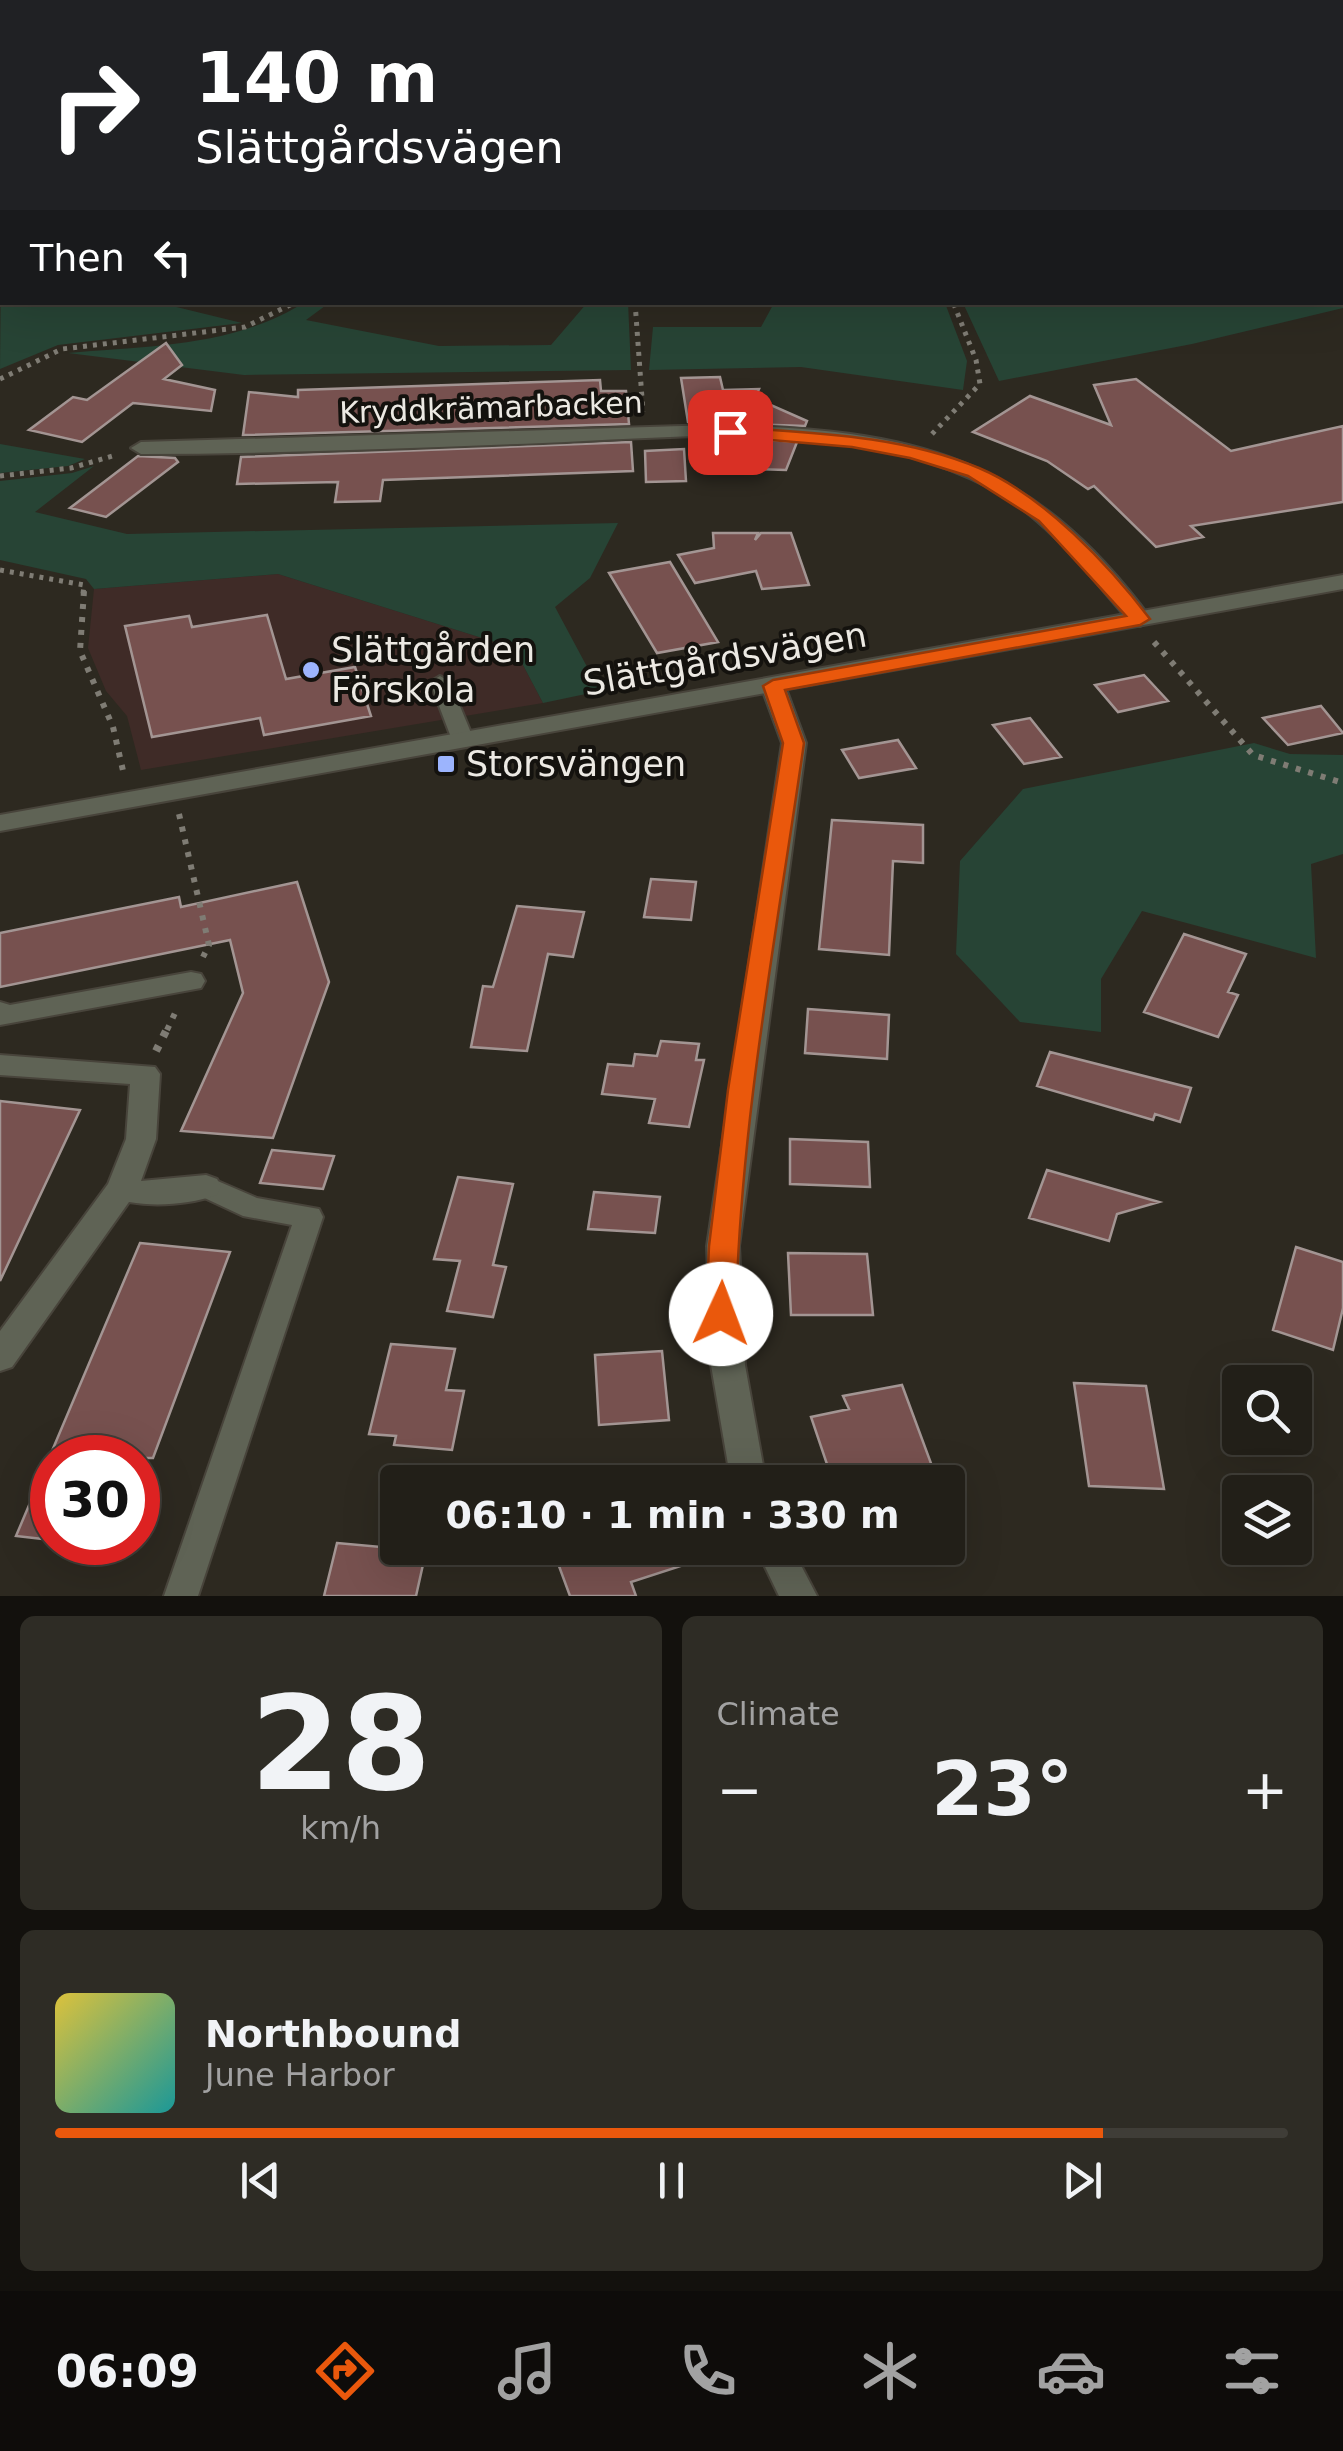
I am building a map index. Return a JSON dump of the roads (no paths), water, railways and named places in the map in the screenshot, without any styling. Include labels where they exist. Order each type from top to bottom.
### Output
[{"type":"street","name":"Kryddkrämarbacken","points":[[141,448],[644,433],[790,435],[914,453],[974,472],[1028,503],[1140,619]]},
{"type":"street","name":"Slättgårdsvägen","points":[[0,824],[1343,582]]},
{"type":"street","points":[[744,1465],[721,1314],[723,1246],[744,1071],[794,743],[773,686]]},
{"type":"street","points":[[0,1012],[4,1016],[191,981]]},
{"type":"street","points":[[0,1064],[144,1074],[141,1139],[122,1189],[0,1357]]},
{"type":"street","points":[[122,1189],[150,1194],[206,1187]]},
{"type":"street","points":[[782,1565],[798,1596]]},
{"type":"lane","points":[[440,682],[463,740]]},
{"type":"lane","points":[[181,1596],[310,1217],[253,1208],[206,1187]]},
{"type":"place","name":"Slättgården Förskola","points":[[311,670]]},
{"type":"place","name":"Storsvängen","points":[[446,764]]}]
